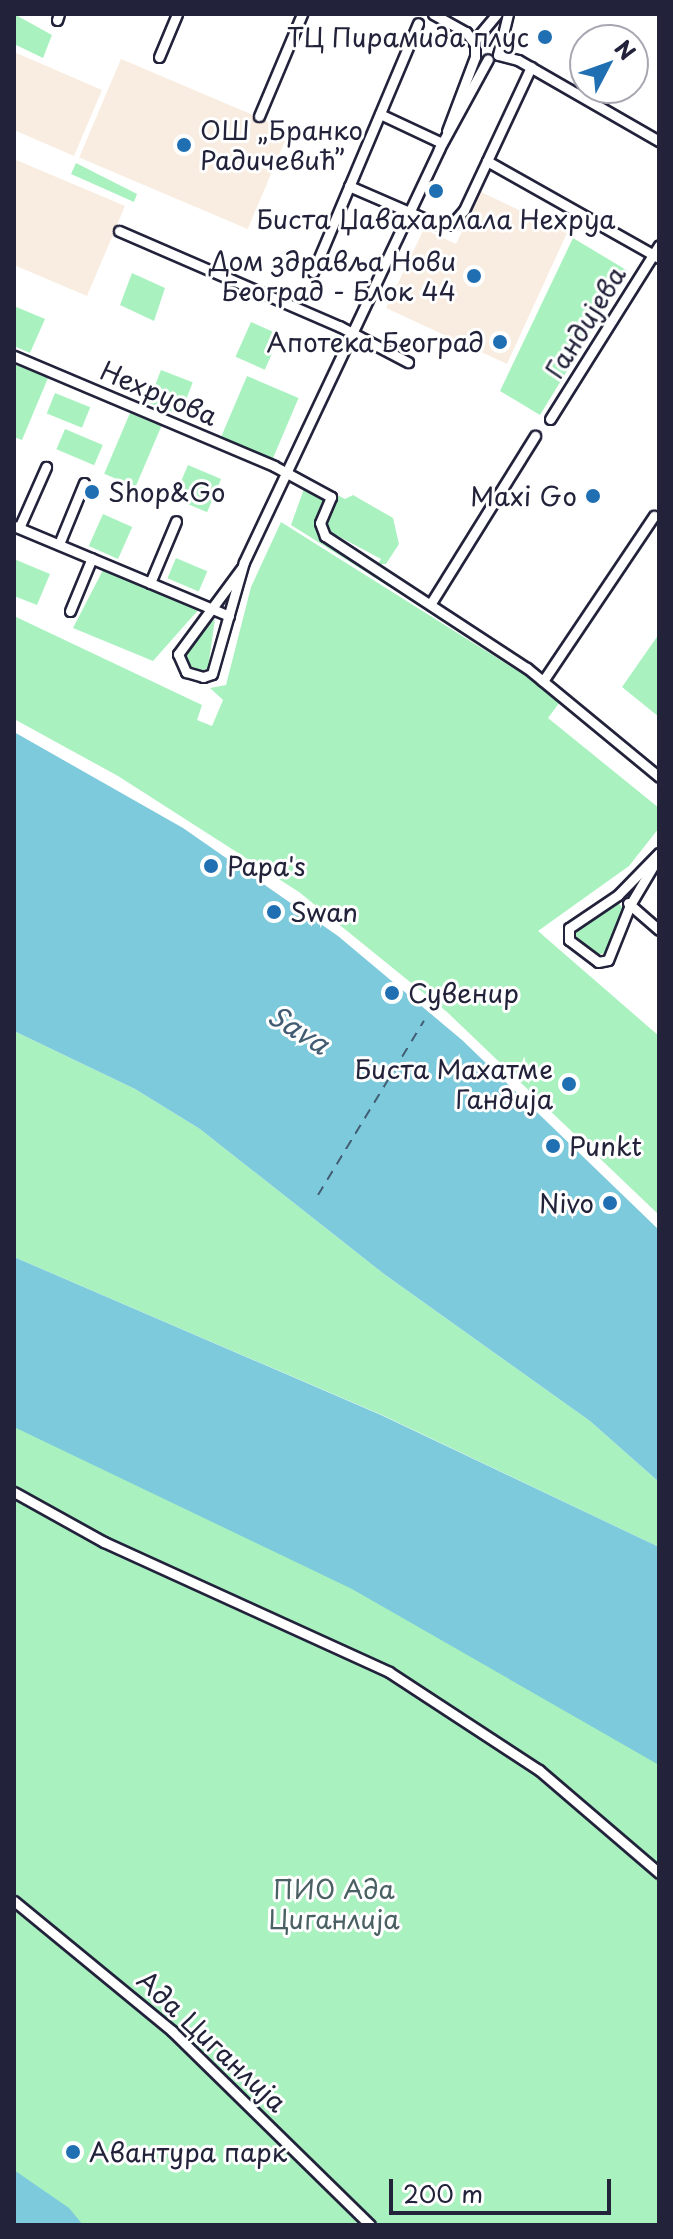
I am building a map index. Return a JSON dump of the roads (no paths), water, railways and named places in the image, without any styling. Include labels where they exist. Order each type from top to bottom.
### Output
[{"type":"street","points":[[159,57],[177,14]]},
{"type":"street","points":[[259,116],[302,14]]},
{"type":"street","points":[[433,14],[659,141]]},
{"type":"street","points":[[241,569],[212,674],[203,677],[186,672],[178,654],[214,610],[241,569],[444,139],[479,39],[497,14]]},
{"type":"street","points":[[444,139],[500,50],[508,14]]},
{"type":"street","points":[[313,272],[418,23]]},
{"type":"street","points":[[479,39],[500,50]]},
{"type":"street","points":[[349,186],[409,212],[451,225],[487,161],[531,67]]},
{"type":"street","points":[[380,114],[444,139]]},
{"type":"street","points":[[487,161],[657,252]]},
{"type":"street","points":[[119,231],[352,332],[408,362]]},
{"type":"street","name":"Гандијева","points":[[550,419],[657,252]]},
{"type":"street","name":"Нехруова","points":[[14,356],[286,472],[331,497],[320,523],[325,536],[431,603],[543,681]]},
{"type":"street","points":[[431,603],[535,436]]},
{"type":"street","points":[[46,467],[17,527],[229,616]]},
{"type":"street","points":[[59,544],[84,483]]},
{"type":"street","points":[[654,516],[543,681],[659,777]]},
{"type":"street","points":[[150,583],[176,521]]},
{"type":"street","points":[[70,611],[92,558]]},
{"type":"street","points":[[659,855],[630,905],[608,960],[598,962],[572,943],[569,928],[618,895],[659,855]]},
{"type":"street","points":[[618,895],[659,930]]},
{"type":"street","points":[[14,1492],[104,1542],[389,1672],[539,1770],[659,1873]]},
{"type":"street","name":"Ада Циганлија","points":[[14,1901],[165,2024],[370,2225]]},
{"type":"water","name":"Sava","points":[[14,732],[183,828],[338,936],[462,1040],[659,1230],[659,1482],[590,1421],[384,1274],[200,1129],[135,1089],[14,1031]]},
{"type":"water","points":[[14,1257],[381,1415],[659,1547],[659,1765],[352,1589],[14,1427]]},
{"type":"water","points":[[14,2170],[69,2208],[83,2225],[14,2225]]},
{"type":"place","name":"ТЦ Пирамида плус","points":[[545,37]]},
{"type":"place","name":"ОШ „Бранко Радичевић”","points":[[184,145]]},
{"type":"place","name":"Биста Џавахарлала Нехруа","points":[[436,191]]},
{"type":"place","name":"Дом здравља Нови Београд - Блок 44","points":[[474,276]]},
{"type":"place","name":"Апотека Београд","points":[[500,342]]},
{"type":"place","name":"Shop&Go","points":[[92,492]]},
{"type":"place","name":"Maxi Go","points":[[593,496]]},
{"type":"place","name":"Papa's","points":[[211,866]]},
{"type":"place","name":"Swan","points":[[274,912]]},
{"type":"place","name":"Сувенир","points":[[392,993]]},
{"type":"place","name":"Биста Махатме Гандија","points":[[569,1084]]},
{"type":"place","name":"Punkt","points":[[553,1146]]},
{"type":"place","name":"Nivo","points":[[610,1203]]},
{"type":"place","name":"Авантура парк","points":[[73,2152]]},
{"type":"park label","name":"ПИО Ада Циганлија","points":[[334,1904]]}]
